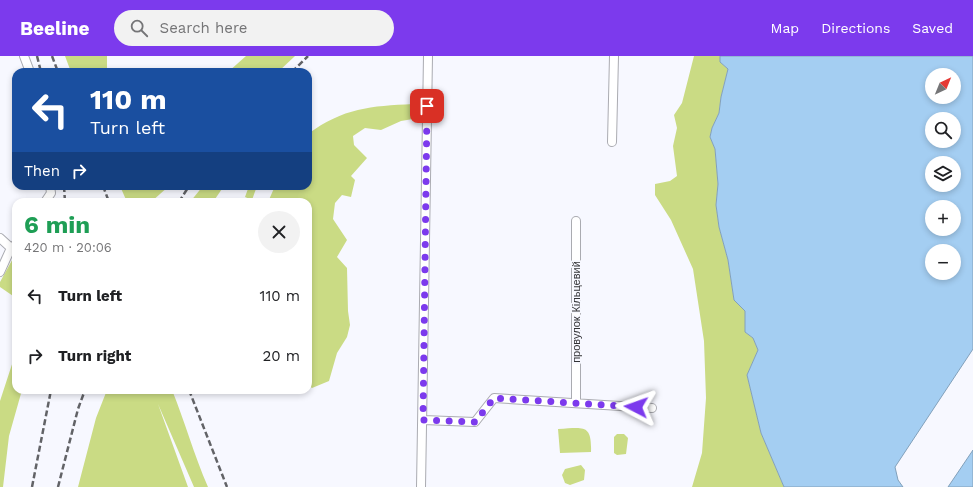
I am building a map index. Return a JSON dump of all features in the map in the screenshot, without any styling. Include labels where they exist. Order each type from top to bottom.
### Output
[{"type":"street","points":[[24,56],[28,68]]},
{"type":"street","points":[[421,487],[428,56]]},
{"type":"street","points":[[612,142],[614,56]]},
{"type":"street","name":"провулок Кільцевий","points":[[576,221],[576,403]]},
{"type":"street","points":[[0,238],[12,245]]},
{"type":"street","points":[[0,272],[12,248]]},
{"type":"street","points":[[423,420],[475,422],[494,398],[652,408]]},
{"type":"green space","points":[[65,56],[107,56],[107,68],[70,68]]},
{"type":"green space","points":[[246,56],[295,56],[282,68],[232,68]]},
{"type":"green space","points":[[694,56],[720,56],[720,62],[728,69],[721,97],[719,113],[712,128],[710,137],[715,149],[718,184],[716,205],[719,227],[728,260],[734,300],[745,311],[745,332],[753,338],[758,350],[747,375],[761,433],[784,487],[692,487],[702,453],[706,398],[704,341],[693,269],[671,220],[655,195],[655,184],[670,181],[677,176],[673,146],[677,128],[674,115],[682,103]]},
{"type":"green space","points":[[413,104],[413,119],[401,121],[381,130],[365,128],[353,136],[354,145],[367,158],[351,176],[355,180],[351,197],[342,195],[335,203],[333,219],[347,240],[337,257],[347,268],[348,311],[350,325],[347,337],[337,353],[329,381],[312,388],[312,198],[270,198],[273,190],[312,190],[312,131],[321,125],[346,114],[358,110]]},
{"type":"green space","points":[[122,190],[164,190],[156,198],[125,198]]},
{"type":"green space","points":[[200,190],[221,190],[216,198],[193,198]]},
{"type":"green space","points":[[248,190],[256,190],[253,198],[245,197]]},
{"type":"green space","points":[[12,260],[12,295],[0,287],[0,282]]},
{"type":"green space","points":[[12,364],[12,394],[21,394],[9,436],[3,487],[0,487],[0,401]]},
{"type":"green space","points":[[105,394],[174,394],[208,487],[194,487],[158,404],[188,487],[78,487],[96,418]]},
{"type":"green space","points":[[558,429],[584,429],[590,436],[591,452],[560,453]]},
{"type":"green space","points":[[617,434],[624,434],[628,438],[626,454],[617,455],[614,453],[614,437]]},
{"type":"green space","points":[[581,465],[585,470],[584,480],[570,485],[565,483],[562,475],[565,469]]},
{"type":"water","points":[[720,56],[973,56],[973,349],[895,467],[898,480],[903,487],[784,487],[761,433],[747,375],[758,350],[753,338],[745,332],[745,311],[734,300],[728,260],[719,227],[716,205],[718,184],[715,149],[710,137],[712,128],[719,113],[721,97],[728,69],[720,62]]},
{"type":"water","points":[[973,450],[973,487],[948,487]]},
{"type":"railway","points":[[37,56],[40,68]]},
{"type":"railway","points":[[52,56],[56,68]]},
{"type":"railway","points":[[296,68],[308,56]]},
{"type":"railway","points":[[64,190],[65,198]]},
{"type":"railway","points":[[104,190],[108,198]]},
{"type":"railway","points":[[182,198],[186,190]]},
{"type":"railway","points":[[32,487],[50,394]]},
{"type":"railway","points":[[58,487],[78,409],[84,394]]},
{"type":"railway","points":[[191,394],[227,487]]},
{"type":"route","points":[[427,106],[423,420],[475,422],[494,398],[636,407]]}]
